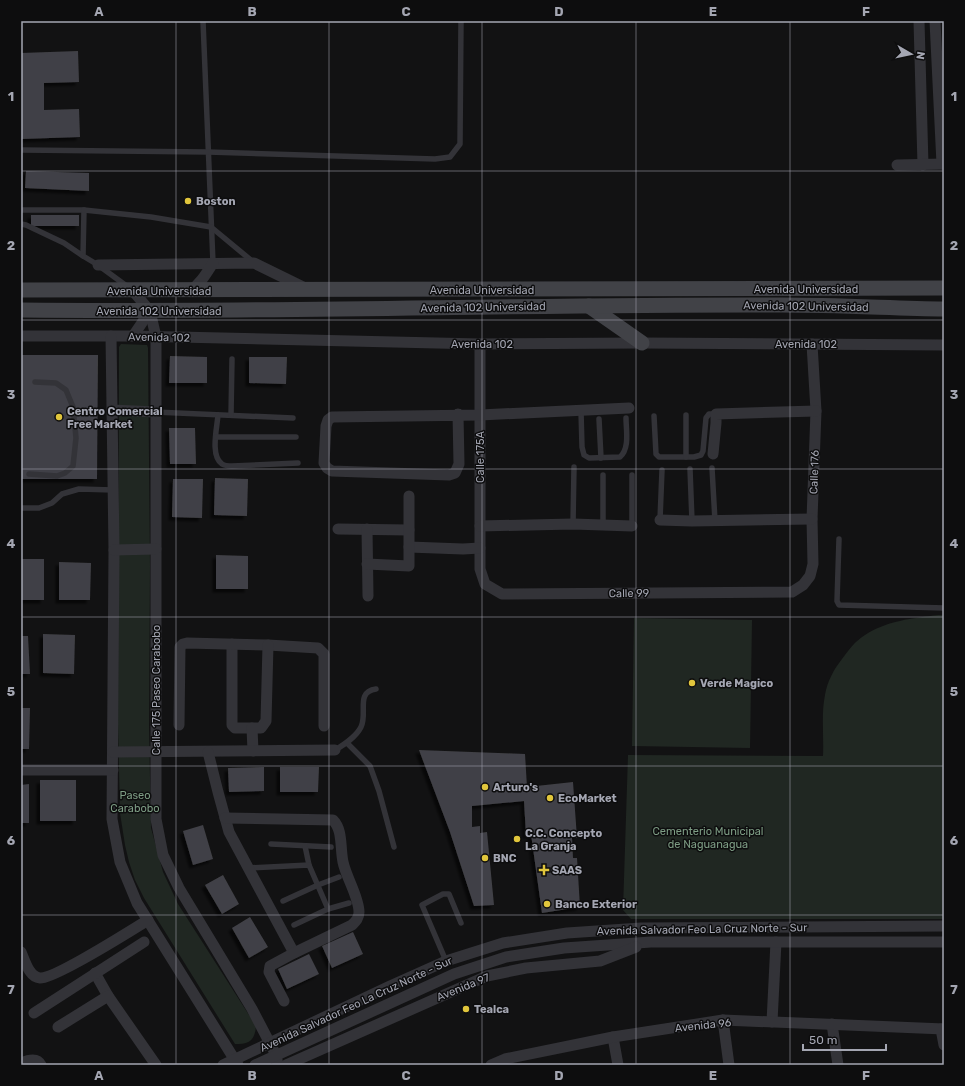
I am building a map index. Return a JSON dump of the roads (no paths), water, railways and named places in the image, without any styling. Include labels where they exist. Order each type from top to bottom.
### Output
[{"type":"main road","name":"Avenida Universidad","points":[[21,290],[190,291],[944,288]]},
{"type":"main road","name":"Avenida 102 Universidad","points":[[21,310],[150,311],[784,305],[944,309]]},
{"type":"main road","points":[[589,306],[642,343]]},
{"type":"street","points":[[919,21],[923,165]]},
{"type":"street","points":[[897,165],[943,164],[935,21]]},
{"type":"street","points":[[190,291],[197,286],[213,263]]},
{"type":"street","points":[[98,265],[254,263],[309,290]]},
{"type":"street","name":"Calle 175 Paseo Carabobo","points":[[133,291],[150,311],[156,337],[156,820],[163,855],[179,888],[252,1009],[270,1042],[277,1060]]},
{"type":"street","points":[[133,336],[150,311]]},
{"type":"street","name":"Avenida 102","points":[[21,336],[133,336],[480,344],[642,343],[944,345]]},
{"type":"street","points":[[111,336],[114,550],[112,819],[120,862],[137,903],[237,1062]]},
{"type":"street","name":"Calle 175A","points":[[480,344],[480,569]]},
{"type":"street","name":"Calle 176","points":[[792,592],[803,585],[810,576],[812,564],[812,518],[816,411],[812,344]]},
{"type":"street","points":[[112,410],[156,412]]},
{"type":"street","points":[[458,414],[459,464],[455,472],[449,475],[332,471],[324,463],[326,426],[328,420],[332,417],[458,414],[480,415],[581,411],[628,413]]},
{"type":"street","points":[[713,454],[716,414],[816,411]]},
{"type":"street","points":[[367,564],[409,566],[409,496]]},
{"type":"street","points":[[660,520],[715,521],[812,518]]},
{"type":"street","points":[[480,526],[573,524],[632,526]]},
{"type":"street","points":[[338,529],[409,530]]},
{"type":"street","points":[[367,529],[368,596]]},
{"type":"street","points":[[409,547],[463,549],[480,548]]},
{"type":"street","points":[[114,550],[156,549]]},
{"type":"street","name":"Calle 99","points":[[480,569],[485,584],[502,594],[792,592]]},
{"type":"street","points":[[179,725],[180,647],[187,643],[318,648],[324,654],[324,726]]},
{"type":"street","points":[[232,644],[232,725],[235,728],[261,728],[266,721],[268,645]]},
{"type":"street","points":[[252,728],[253,751]]},
{"type":"street","points":[[113,752],[336,750]]},
{"type":"street","points":[[208,752],[229,832],[294,953]]},
{"type":"street","points":[[21,770],[113,770]]},
{"type":"street","points":[[225,818],[333,820],[338,825],[343,862],[358,905],[359,914],[357,920],[352,925],[270,966],[269,972],[284,1001]]},
{"type":"street","points":[[21,952],[29,970],[34,975],[40,978],[49,976],[80,960],[148,920]]},
{"type":"street","name":"Avenida Salvador Feo La Cruz Norte - Sur","points":[[223,1065],[237,1062],[270,1042],[446,961],[503,943],[567,933],[641,928],[944,926]]},
{"type":"street","points":[[34,1013],[144,942]]},
{"type":"street","name":"Avenida Salvador Feo La Cruz Norte - Sur","points":[[254,1065],[277,1060],[454,974],[506,957],[564,948],[651,942],[944,942]]},
{"type":"street","name":"Avenida 97","points":[[286,1065],[487,976],[526,968],[600,961],[651,942]]},
{"type":"street","points":[[772,1022],[776,942]]},
{"type":"street","points":[[95,973],[108,996],[156,1065]]},
{"type":"street","points":[[58,1027],[108,996]]},
{"type":"street","points":[[723,1020],[729,1065]]},
{"type":"street","name":"Avenida 96","points":[[491,1065],[613,1037],[723,1020],[943,1029]]},
{"type":"street","points":[[832,1024],[838,1065]]},
{"type":"street","points":[[943,1029],[944,1045]]},
{"type":"street","points":[[613,1037],[618,1065]]},
{"type":"street","points":[[21,1063],[34,1060],[39,1061],[41,1065]]},
{"type":"lane","points":[[203,21],[213,263]]},
{"type":"lane","points":[[21,150],[208,152],[435,159],[450,156],[460,144],[461,21]]},
{"type":"lane","points":[[21,210],[84,210],[151,217],[211,227],[254,263]]},
{"type":"lane","points":[[83,256],[84,210]]},
{"type":"lane","points":[[21,224],[64,243],[98,265],[133,291]]},
{"type":"lane","points":[[231,415],[232,359]]},
{"type":"lane","points":[[30,474],[57,476],[65,473],[73,466],[76,438],[73,406],[66,390],[56,383],[35,382]]},
{"type":"lane","points":[[581,411],[582,447],[584,455],[589,458],[620,457],[624,453],[626,448],[628,413]]},
{"type":"lane","points":[[156,412],[293,418]]},
{"type":"lane","points":[[654,416],[656,454],[659,456],[686,457],[701,455],[703,451],[706,418],[709,414],[716,414]]},
{"type":"lane","points":[[218,415],[215,452],[218,460],[223,465],[232,466],[298,463]]},
{"type":"lane","points":[[686,415],[686,457]]},
{"type":"lane","points":[[599,419],[601,458]]},
{"type":"lane","points":[[216,437],[296,437]]},
{"type":"lane","points":[[573,524],[574,467]]},
{"type":"lane","points":[[712,468],[715,521]]},
{"type":"lane","points":[[690,469],[692,521]]},
{"type":"lane","points":[[660,520],[662,470]]},
{"type":"lane","points":[[603,474],[603,525]]},
{"type":"lane","points":[[632,475],[632,526]]},
{"type":"lane","points":[[21,508],[39,508],[52,503],[62,494],[79,489],[113,490]]},
{"type":"lane","points":[[839,539],[837,601],[839,605],[944,608]]},
{"type":"lane","points":[[336,750],[347,743],[361,727],[365,693],[376,689]]},
{"type":"lane","points":[[347,743],[370,766],[379,791],[394,847]]},
{"type":"lane","points":[[271,844],[331,847]]},
{"type":"lane","points":[[305,846],[309,865],[328,909]]},
{"type":"lane","points":[[248,868],[309,865]]},
{"type":"lane","points":[[283,901],[318,885],[339,878]]},
{"type":"lane","points":[[446,961],[422,905],[443,894],[449,894],[461,924]]},
{"type":"lane","points":[[294,925],[328,909],[349,903]]},
{"type":"place","name":"Boston","points":[[188,201]]},
{"type":"place","name":"Centro Comercial Free Market","points":[[59,417]]},
{"type":"place","name":"Verde Magico","points":[[692,683]]},
{"type":"place","name":"Arturo's","points":[[485,787]]},
{"type":"place","name":"EcoMarket","points":[[550,798]]},
{"type":"place","name":"C.C. Concepto La Granja","points":[[517,839]]},
{"type":"place","name":"BNC","points":[[485,858]]},
{"type":"place","name":"SAAS","points":[[544,870]]},
{"type":"place","name":"Banco Exterior","points":[[547,904]]},
{"type":"place","name":"Tealca","points":[[466,1009]]},
{"type":"park label","name":"Paseo Carabobo","points":[[135,801]]},
{"type":"park label","name":"Cementerio Municipal de Naguanagua","points":[[708,837]]}]
